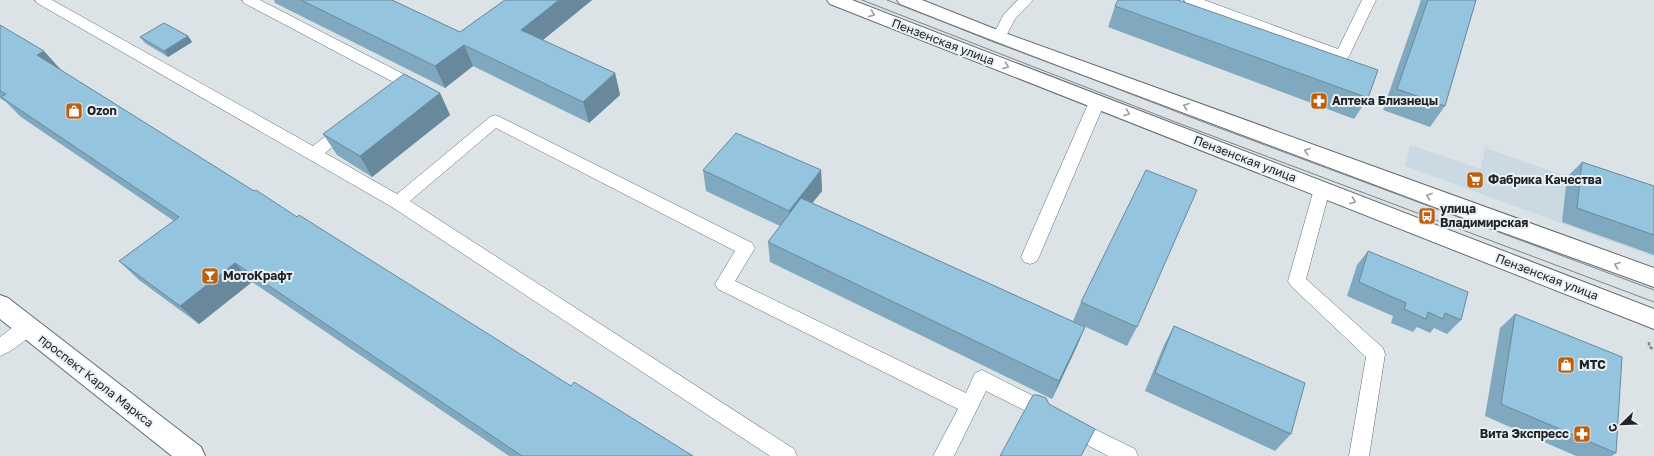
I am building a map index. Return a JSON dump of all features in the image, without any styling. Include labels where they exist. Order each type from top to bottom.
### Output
[{"type":"main road","name":"Пензенская улица","points":[[836,0],[1654,319]]},
{"type":"main road","name":"Пензенская улица","points":[[906,0],[999,37],[1654,278]]},
{"type":"main road","name":"проспект Карла Маркса","points":[[0,305],[192,456]]},
{"type":"lane","points":[[42,0],[398,202],[787,456]]},
{"type":"lane","points":[[249,0],[406,82],[381,101]]},
{"type":"lane","points":[[999,37],[1009,17],[1026,0]]},
{"type":"lane","points":[[1190,0],[1342,56],[1369,0]]},
{"type":"lane","points":[[1030,257],[1097,102]]},
{"type":"lane","points":[[314,154],[356,120]]},
{"type":"lane","points":[[398,202],[495,121],[746,248],[724,284],[970,405]]},
{"type":"lane","points":[[1322,189],[1297,281],[1376,354],[1360,456]]},
{"type":"lane","points":[[0,348],[28,327]]},
{"type":"lane","points":[[943,456],[982,379],[1028,403]]},
{"type":"lane","points":[[1055,418],[1128,456]]},
{"type":"shaded area","points":[[1410,145],[1481,169],[1485,148],[1654,206],[1654,257],[1405,166]]},
{"type":"building","points":[[301,0],[392,0],[460,32],[505,0],[559,0],[521,30],[615,73],[583,102],[464,45],[435,66]]},
{"type":"building","points":[[1118,0],[1178,0],[1378,70],[1368,98],[1115,6]]},
{"type":"building","points":[[1428,0],[1476,0],[1445,106],[1397,89]]},
{"type":"building","points":[[164,23],[188,36],[164,51],[140,37]]},
{"type":"building","points":[[0,25],[44,51],[37,55],[254,191],[256,190],[297,217],[299,215],[571,386],[574,382],[693,456],[522,456],[235,263],[180,306],[119,261],[179,217],[1,97],[6,94],[0,91]]},
{"type":"building","points":[[404,74],[440,93],[360,156],[323,134]]},
{"type":"building","points":[[736,133],[821,170],[789,211],[703,170]]},
{"type":"building","points":[[1582,162],[1654,186],[1654,235],[1577,208]]},
{"type":"building","points":[[1146,170],[1197,190],[1137,327],[1081,302]]},
{"type":"building","points":[[801,198],[1085,327],[1059,381],[768,242]]},
{"type":"building","points":[[1368,251],[1468,292],[1461,320],[1445,313],[1443,319],[1428,312],[1426,319],[1404,309],[1406,303],[1359,282]]},
{"type":"building","points":[[1515,314],[1622,357],[1616,453],[1501,404]]},
{"type":"building","points":[[1174,326],[1305,383],[1291,434],[1155,373]]},
{"type":"building","points":[[1033,395],[1046,398],[1049,404],[1095,429],[1081,456],[1000,456]]},
{"type":"tram line","points":[[862,0],[1178,123],[1654,302]]},
{"type":"tram line","points":[[887,0],[1206,123],[1654,290]]},
{"type":"place","name":"Аптека Близнецы","points":[[1319,101]]},
{"type":"place","name":"Ozon","points":[[74,111]]},
{"type":"place","name":"Фабрика Качества","points":[[1475,180]]},
{"type":"place","name":"улица Владимирская","points":[[1427,216]]},
{"type":"place","name":"МотоКрафт","points":[[210,276]]},
{"type":"place","name":"МТС","points":[[1566,365]]},
{"type":"place","name":"Вита Экспресс","points":[[1582,434]]}]
